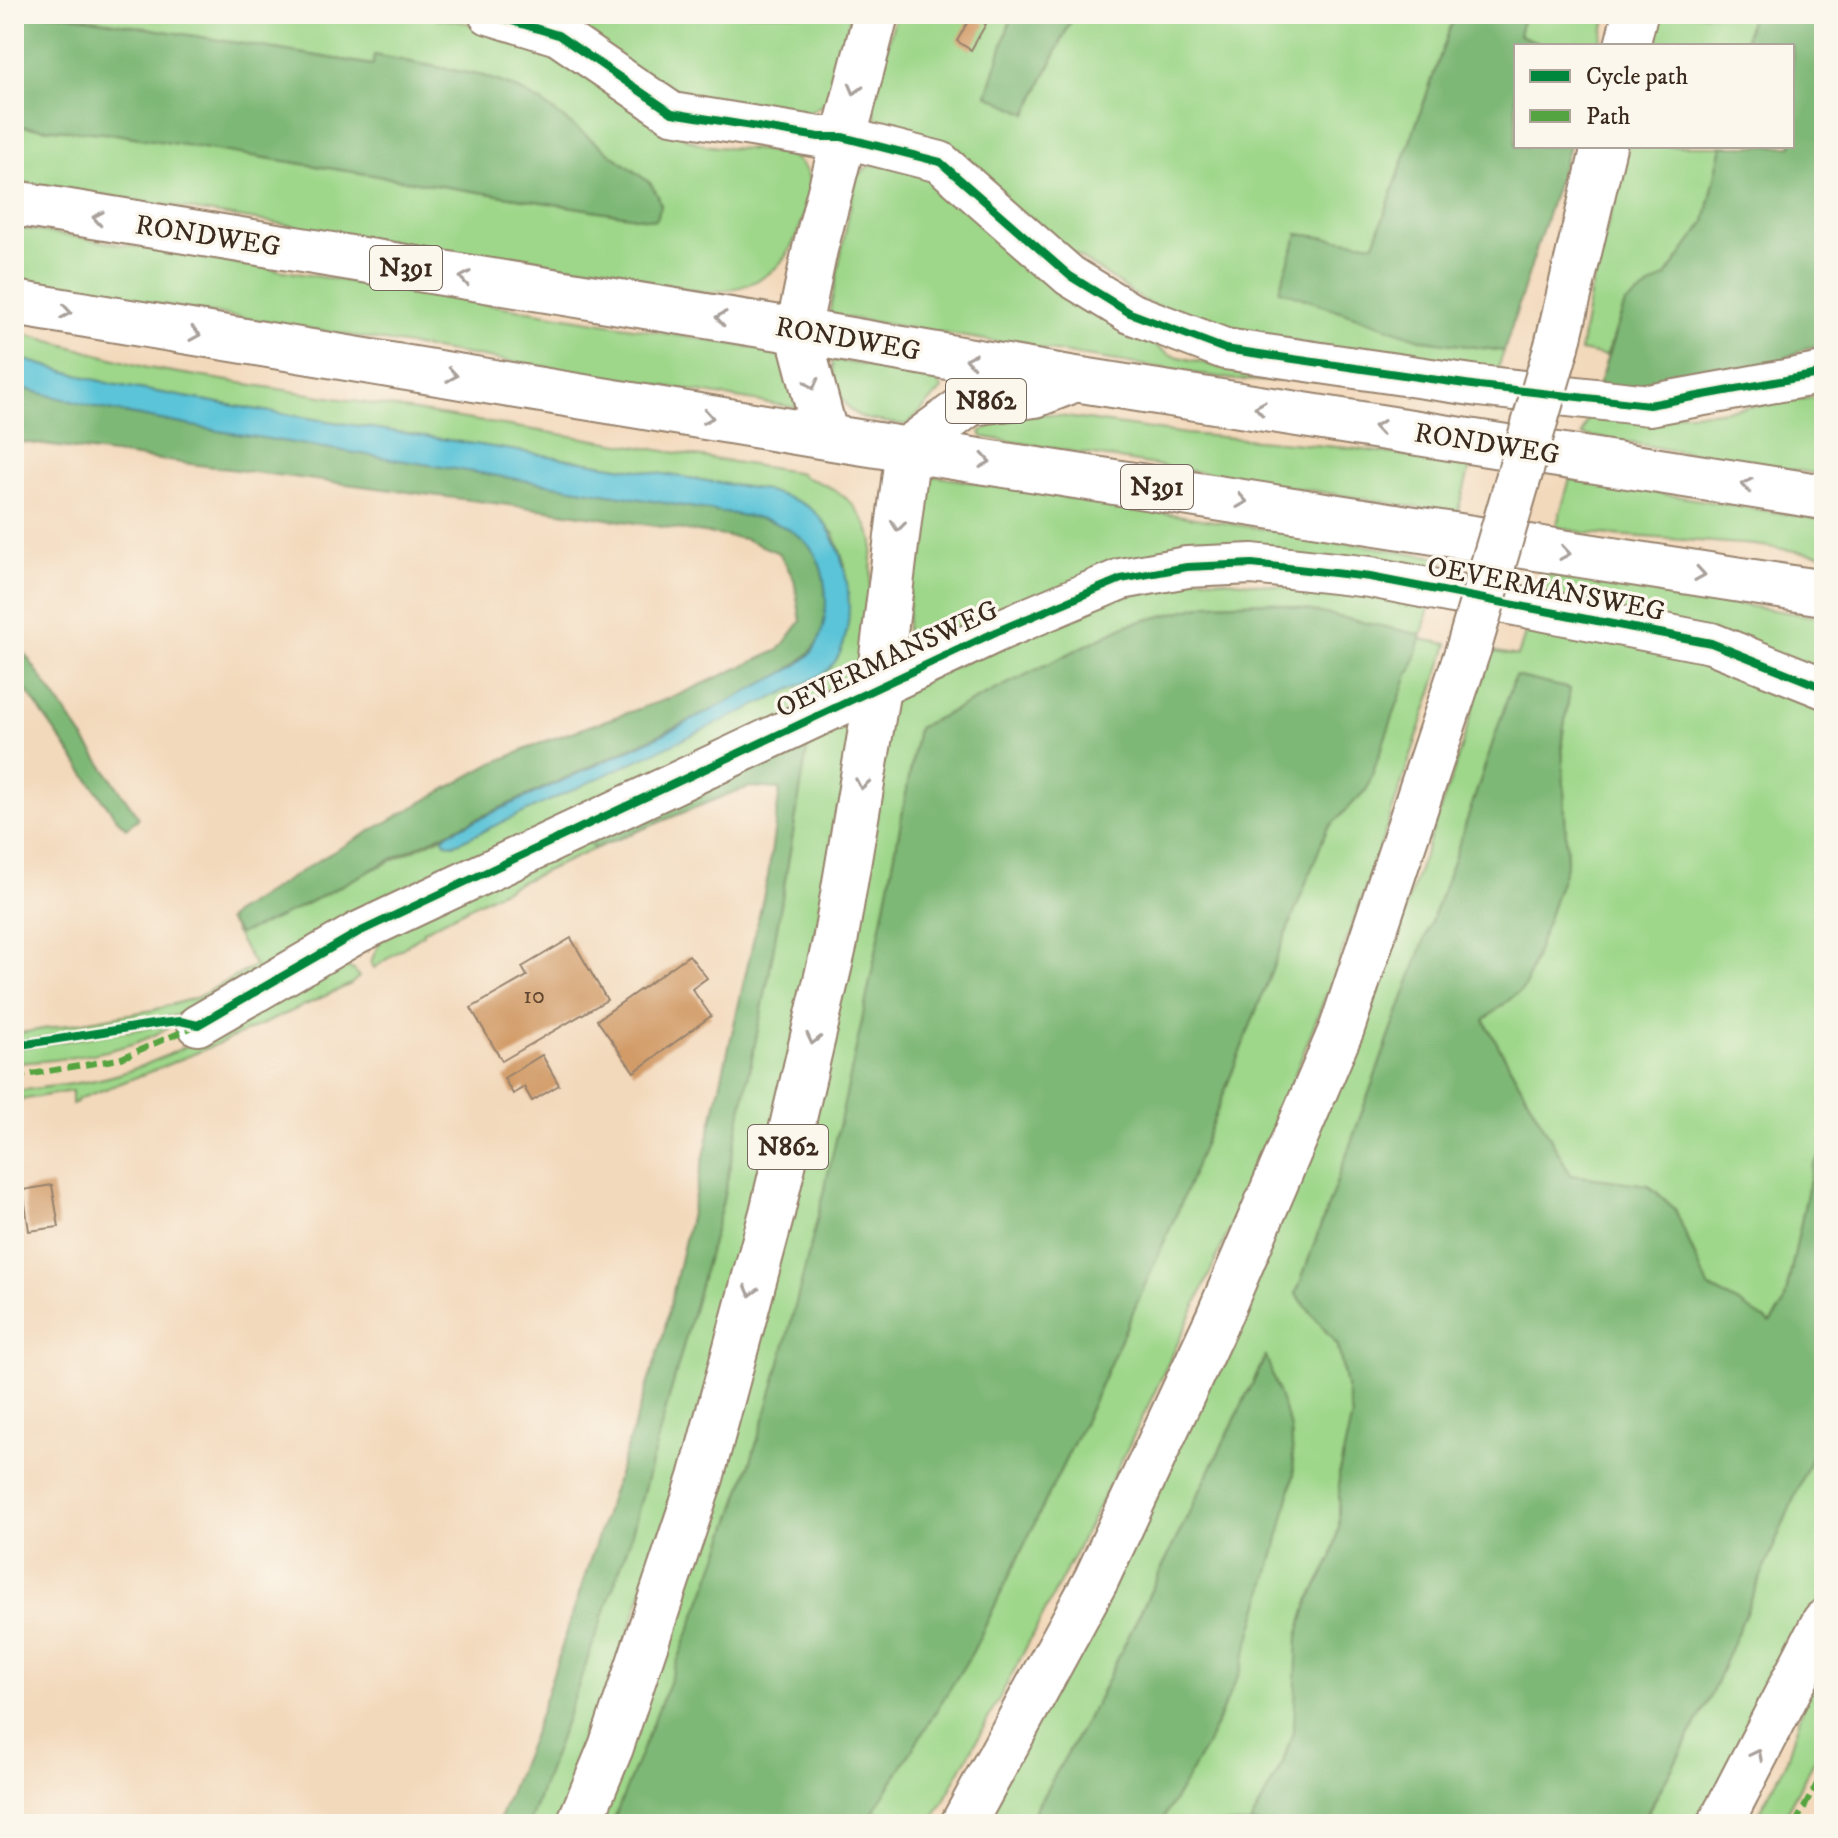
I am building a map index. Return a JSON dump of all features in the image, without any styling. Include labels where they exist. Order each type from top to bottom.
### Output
[{"type":"main road","points":[[826,437],[798,331],[842,137],[876,14]]},
{"type":"main road","points":[[1628,44],[1635,14]]},
{"type":"main road","points":[[963,1824],[1096,1580],[1230,1289],[1342,1028],[1469,647],[1557,346],[1604,148]]},
{"type":"main road","name":"RONDWEG","points":[[14,203],[1075,379],[1824,497]]},
{"type":"main road","name":"N391","points":[[14,303],[826,437],[1824,593]]},
{"type":"main road","name":"N862","points":[[579,1824],[611,1747],[701,1478],[768,1227],[835,942],[878,688],[908,449],[970,403],[1035,395],[1075,379]]},
{"type":"main road","points":[[1720,1824],[1824,1622]]},
{"type":"street","points":[[489,14],[558,35],[672,113],[819,137],[842,137],[940,162],[1070,276],[1130,313],[1225,349],[1479,386],[1649,405],[1824,373]]},
{"type":"street","name":"OEVERMANSWEG","points":[[198,1025],[357,933],[1000,630],[1121,579],[1187,567],[1252,564],[1370,577],[1711,643],[1824,688]]},
{"type":"green space","points":[[14,14],[60,14],[373,65],[374,55],[483,76],[541,102],[650,183],[661,206],[655,220],[115,134],[14,126]]},
{"type":"green space","points":[[60,14],[397,15],[449,20],[501,31],[552,54],[645,116],[695,142],[776,152],[795,159],[809,180],[807,206],[793,243],[772,271],[740,287],[704,292],[14,181],[14,126],[115,134],[654,220],[661,206],[650,183],[541,102],[484,76],[375,55],[374,65]]},
{"type":"green space","points":[[544,14],[851,14],[826,103],[802,116],[683,100]]},
{"type":"green space","points":[[896,14],[1009,14],[1027,114],[1074,14],[1455,14],[1374,244],[1298,234],[1423,340],[1504,351],[1497,371],[1332,350],[1192,319],[1146,302],[1025,220],[936,142],[882,124],[877,119],[872,104]]},
{"type":"green space","points":[[1009,14],[1074,14],[1027,114],[987,95],[1011,18]]},
{"type":"green space","points":[[1455,14],[1524,14],[1519,35],[1543,44],[1514,44],[1514,148],[1568,148],[1504,351],[1423,340],[1279,290],[1298,234],[1374,244]]},
{"type":"green space","points":[[1524,14],[1607,14],[1600,44],[1543,44],[1519,35]]},
{"type":"green space","points":[[1661,14],[1751,14],[1744,44],[1654,44]]},
{"type":"green space","points":[[1751,14],[1824,14],[1824,345],[1806,348],[1760,371],[1664,387],[1597,389],[1625,304],[1666,276],[1705,222],[1722,148],[1794,148],[1794,44],[1744,44]]},
{"type":"green space","points":[[1627,148],[1722,148],[1705,222],[1666,276],[1625,304],[1606,356],[1580,351],[1590,294]]},
{"type":"green space","points":[[870,165],[921,168],[1096,310],[1171,355],[1278,381],[1236,380],[829,315],[856,177]]},
{"type":"green space","points":[[14,227],[792,354],[798,408],[14,281]]},
{"type":"green space","points":[[14,331],[148,368],[801,473],[803,477],[827,486],[847,499],[862,517],[873,541],[865,678],[189,1013],[14,1043],[14,1034],[153,1010],[198,997],[255,966],[234,931],[239,934],[447,834],[443,838],[455,844],[825,672],[831,667],[845,565],[834,534],[809,507],[764,490],[111,384],[14,357]]},
{"type":"green space","points":[[833,360],[936,377],[942,389],[907,425],[867,419],[845,403],[837,387]]},
{"type":"green space","points":[[14,386],[98,408],[219,431],[764,519],[798,533],[814,551],[824,579],[824,625],[820,638],[802,660],[752,691],[239,934],[227,920],[233,914],[324,857],[491,764],[546,741],[676,696],[779,650],[801,621],[794,579],[779,553],[745,539],[547,510],[14,441]]},
{"type":"green space","points":[[1824,396],[1824,475],[1582,435],[1588,417],[1712,412]]},
{"type":"green space","points":[[1013,412],[1186,434],[1348,448],[1471,464],[1457,514],[983,437],[980,432]]},
{"type":"green space","points":[[934,476],[1443,558],[1438,578],[1239,553],[904,658],[918,494]]},
{"type":"green space","points":[[1570,479],[1824,520],[1824,555],[1755,545],[1585,533],[1556,527]]},
{"type":"green space","points":[[1543,574],[1824,618],[1824,672],[1538,596]]},
{"type":"green space","points":[[1198,577],[1430,603],[1422,635],[1270,602],[1209,604],[1127,625],[918,728],[869,986],[812,1243],[766,1413],[717,1562],[972,1653],[1089,1411],[1179,1208],[1327,829],[1367,789],[1412,670],[1420,639],[1448,644],[1364,893],[1308,1041],[1224,1242],[1132,1438],[1084,1536],[931,1824],[592,1824],[889,698],[1067,612]]},
{"type":"green space","points":[[1270,602],[1422,635],[1367,789],[1327,829],[1179,1208],[1089,1411],[972,1653],[866,1824],[612,1824],[732,1517],[790,1327],[851,1072],[918,728],[1127,625],[1209,604]]},
{"type":"green space","points":[[1528,624],[1710,657],[1824,698],[1824,1151],[1813,1165],[1784,1304],[1770,1323],[1708,1287],[1675,1209],[1649,1185],[1571,1175],[1484,1020],[1525,987],[1567,863],[1562,740],[1570,689],[1515,676],[1454,859],[1296,1294],[1338,1346],[1352,1416],[1339,1473],[1339,1526],[1332,1558],[1309,1601],[1294,1727],[1283,1763],[1250,1824],[1160,1824],[1205,1748],[1264,1586],[1294,1474],[1291,1430],[1265,1357],[1095,1705],[1027,1824],[982,1824],[1401,921],[1454,770],[1491,651],[1518,656]]},
{"type":"green space","points":[[14,638],[139,818],[126,828],[14,673]]},
{"type":"green space","points":[[1515,676],[1570,689],[1562,740],[1567,863],[1525,987],[1484,1020],[1571,1175],[1648,1185],[1675,1209],[1708,1287],[1770,1323],[1784,1304],[1813,1165],[1824,1151],[1824,1419],[1811,1458],[1707,1704],[1641,1824],[1250,1824],[1283,1763],[1294,1727],[1298,1636],[1309,1601],[1332,1558],[1339,1526],[1339,1473],[1352,1416],[1338,1346],[1296,1294],[1454,859]]},
{"type":"green space","points":[[861,713],[746,1270],[567,1824],[529,1824],[630,1540],[722,1205],[769,975],[810,733]]},
{"type":"green space","points":[[810,733],[769,975],[722,1205],[630,1540],[529,1824],[497,1824],[535,1729],[662,1340],[768,876],[780,789],[750,787],[731,793],[594,849],[584,835]]},
{"type":"green space","points":[[584,835],[594,849],[423,931],[374,968],[371,962],[383,933]]},
{"type":"green space","points":[[332,961],[354,970],[359,977],[351,984],[250,1030],[72,1104],[72,1091],[14,1101],[14,1091],[100,1079],[155,1061],[233,1021]]},
{"type":"green space","points":[[157,1026],[168,1027],[153,1036],[115,1049],[14,1063],[14,1049]]},
{"type":"green space","points":[[1266,1356],[1291,1430],[1294,1474],[1241,1670],[1205,1748],[1160,1824],[1027,1824],[1095,1705]]},
{"type":"green space","points":[[1824,1419],[1824,1589],[1808,1629],[1707,1824],[1642,1824],[1707,1704],[1811,1458]]},
{"type":"green space","points":[[1824,1652],[1824,1742],[1780,1824],[1752,1824],[1785,1765],[1814,1672]]},
{"type":"water","points":[[14,357],[111,384],[764,490],[788,498],[810,508],[823,522],[842,562],[849,609],[841,652],[830,668],[812,680],[455,844],[445,843],[443,838],[447,834],[680,726],[805,659],[819,639],[826,605],[821,568],[811,548],[795,533],[764,519],[219,431],[98,408],[14,386]]},
{"type":"building","points":[[971,16],[986,24],[971,50],[957,41]]},
{"type":"building","points":[[571,938],[607,1000],[502,1061],[471,1008],[527,976],[522,967]]},
{"type":"building","points":[[689,955],[707,978],[692,989],[711,1016],[634,1072],[597,1020]]},
{"type":"building","points":[[542,1055],[559,1085],[532,1101],[524,1087],[513,1094],[504,1078]]},
{"type":"building","points":[[52,1185],[59,1227],[29,1231],[23,1190]]},
{"type":"marked path","points":[[14,1077],[119,1059],[195,1026]]},
{"type":"marked path","points":[[1795,1824],[1824,1771]]},
{"type":"cycle path","points":[[489,14],[558,35],[672,113],[819,137],[842,137],[940,162],[1070,276],[1130,313],[1225,349],[1479,386],[1649,405],[1824,373]]},
{"type":"cycle path","points":[[14,1046],[153,1024],[180,1021],[198,1025],[357,933],[1000,630],[1121,579],[1187,567],[1252,564],[1370,577],[1711,643],[1824,688]]}]
